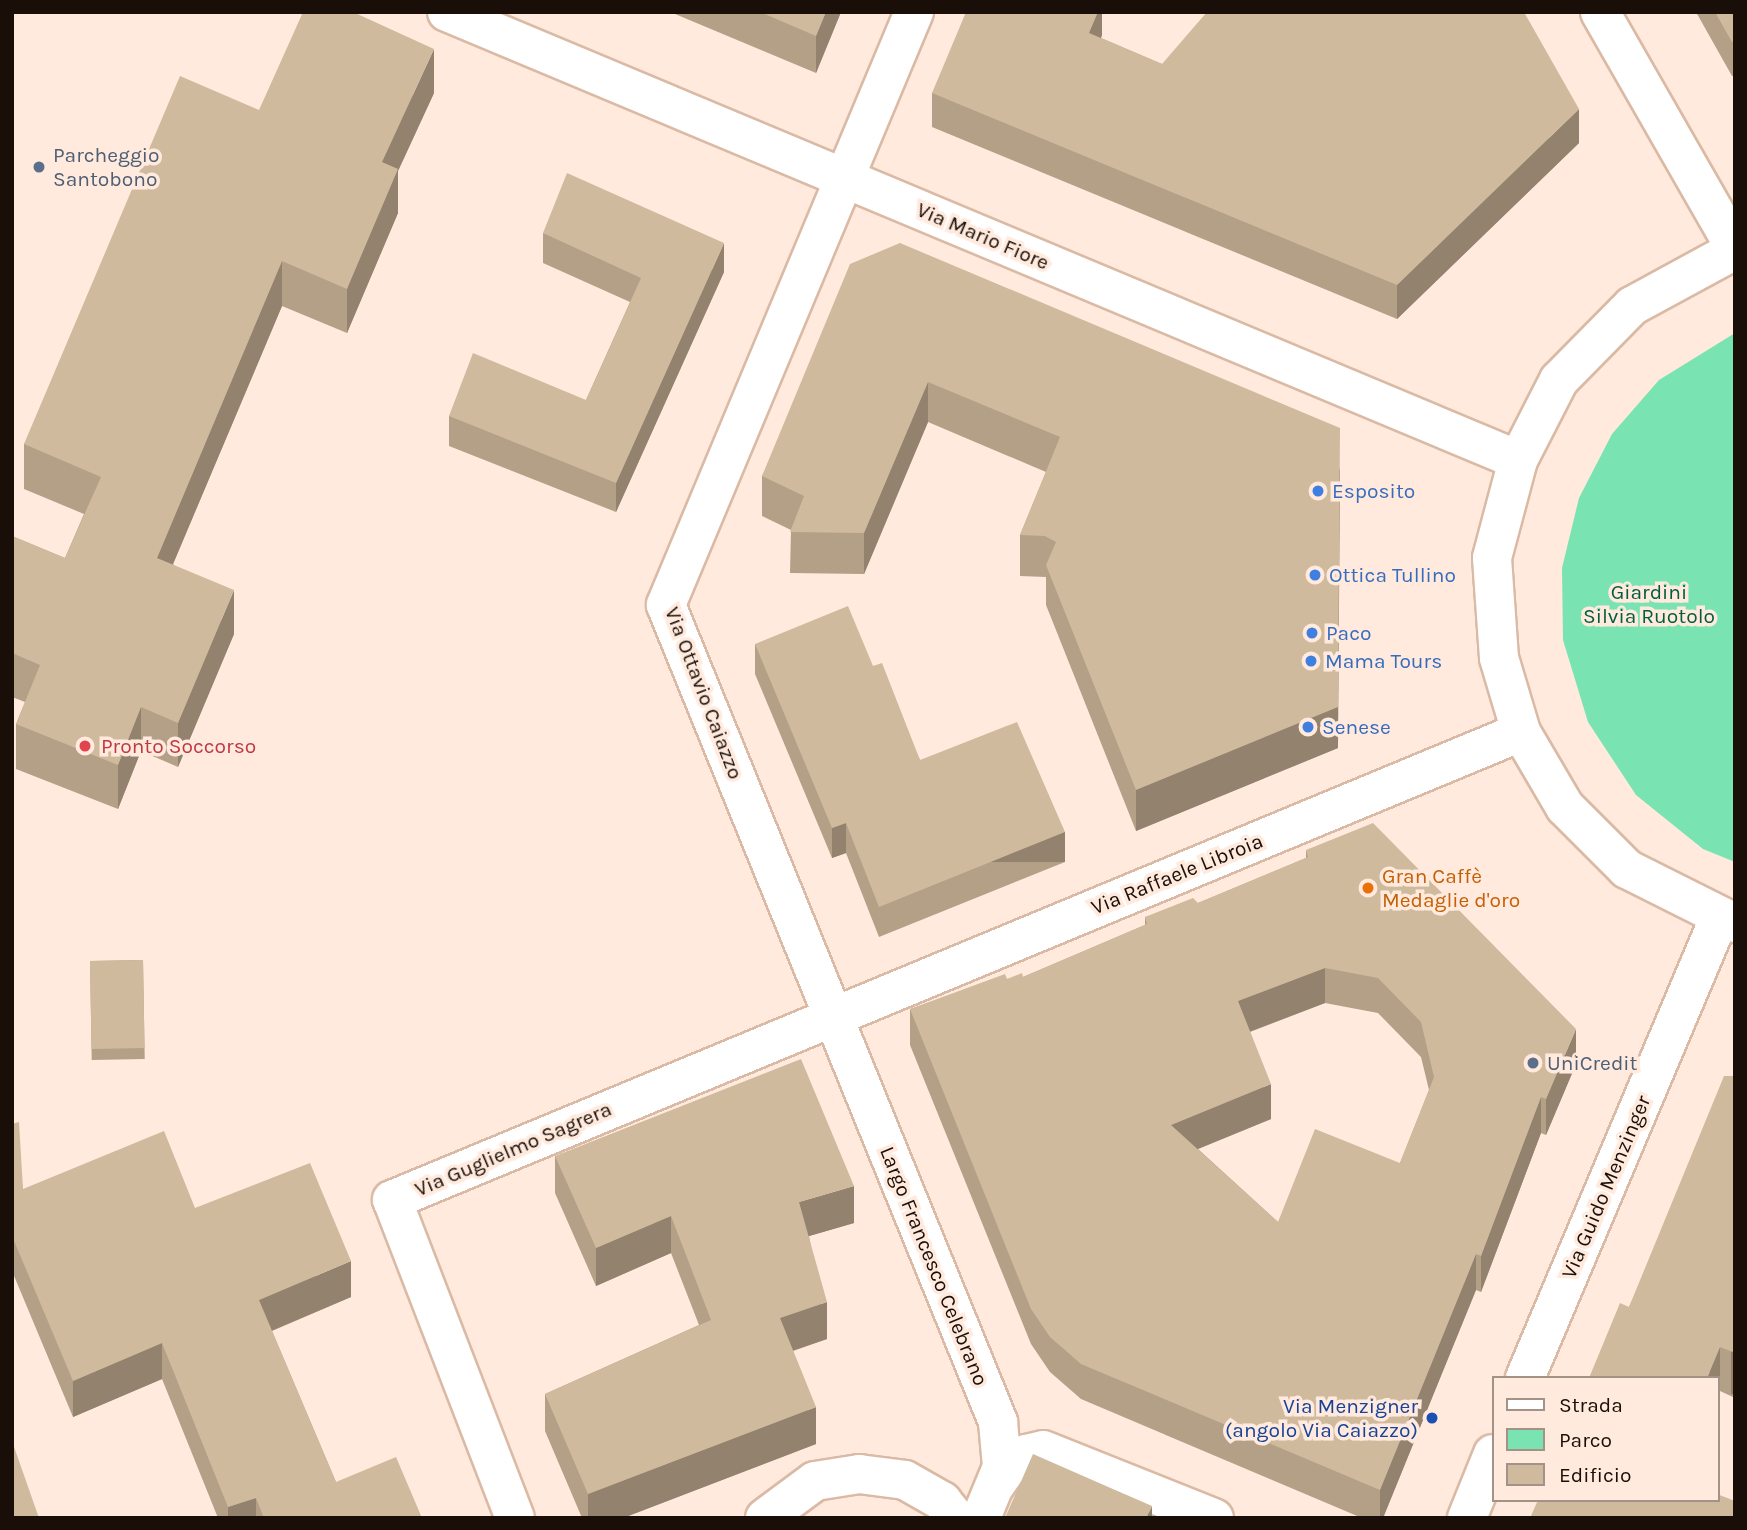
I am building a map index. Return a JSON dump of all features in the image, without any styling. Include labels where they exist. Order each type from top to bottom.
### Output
[{"type":"street","name":"Via Mario Fiore","points":[[447,12],[1518,460]]},
{"type":"street","name":"Via Ottavio Caiazzo","points":[[833,1016],[666,605],[914,12]]},
{"type":"street","points":[[1600,12],[1735,249],[1632,306],[1559,380],[1518,460],[1492,558],[1496,646],[1521,732],[1565,807],[1627,869],[1727,921]]},
{"type":"street","name":"Via Raffaele Libroia","points":[[833,1016],[1521,732]]},
{"type":"street","name":"Via Guido Menzinger","points":[[1526,1376],[1727,921]]},
{"type":"street","name":"Largo Francesco Celebrano","points":[[833,1016],[998,1422],[1003,1451],[989,1501]]},
{"type":"street","name":"Via Guglielmo Sagrera","points":[[515,1518],[392,1200],[833,1016]]},
{"type":"street","points":[[989,1501],[1007,1466],[1026,1454],[1044,1450],[1214,1518]]},
{"type":"street","points":[[1467,1518],[1492,1456]]},
{"type":"street","points":[[765,1518],[815,1481],[859,1474],[905,1479],[942,1501],[956,1518]]},
{"type":"green space","name":"Giardini Silvia Ruotolo","points":[[1735,333],[1735,862],[1703,849],[1636,795],[1588,722],[1563,640],[1562,568],[1579,498],[1612,434],[1659,380]]},
{"type":"building","points":[[303,12],[353,12],[434,49],[382,162],[398,169],[347,289],[282,261],[157,558],[234,590],[178,723],[141,707],[118,765],[16,724],[40,665],[12,653],[12,536],[65,558],[101,477],[24,444],[180,76],[259,110]]},
{"type":"building","points":[[760,12],[826,12],[816,36]]},
{"type":"building","points":[[966,12],[1098,12],[1089,33],[1162,64],[1207,12],[1524,12],[1579,109],[1397,285],[932,93]]},
{"type":"building","points":[[1715,12],[1735,12],[1735,42],[1732,42]]},
{"type":"building","points":[[567,173],[724,243],[616,483],[449,416],[473,353],[586,400],[641,278],[543,233]]},
{"type":"building","points":[[900,243],[1340,428],[1338,707],[1136,790],[1046,565],[1056,542],[1045,536],[1020,535],[1060,437],[928,382],[864,533],[790,532],[804,496],[762,476],[850,264]]},
{"type":"building","points":[[848,606],[873,666],[882,663],[920,760],[1017,722],[1065,832],[879,907],[846,823],[832,828],[755,644]]},
{"type":"building","points":[[1373,823],[1576,1029],[1546,1099],[1541,1097],[1481,1256],[1476,1254],[1380,1490],[1081,1364],[1050,1337],[1031,1309],[910,1009],[1005,974],[1007,979],[1022,973],[1023,977],[1147,924],[1145,917],[1193,898],[1198,903],[1308,857],[1306,850]],"holes":[[[1325,968],[1378,978],[1421,1022],[1434,1077],[1400,1163],[1315,1129],[1278,1222],[1171,1125],[1271,1084],[1238,1001]]]},
{"type":"building","points":[[143,960],[145,1048],[92,1049],[90,961]]},
{"type":"building","points":[[801,1059],[854,1186],[799,1202],[827,1302],[780,1318],[816,1407],[588,1494],[545,1394],[711,1320],[671,1216],[596,1248],[555,1156]]},
{"type":"building","points":[[1724,1076],[1735,1076],[1735,1349],[1733,1352],[1720,1347],[1708,1376],[1590,1376],[1620,1303],[1629,1307]]},
{"type":"building","points":[[19,1122],[23,1189],[164,1131],[195,1208],[310,1163],[351,1261],[259,1300],[336,1482],[396,1457],[422,1518],[264,1518],[256,1498],[228,1507],[162,1343],[73,1381],[12,1236],[12,1124]]},
{"type":"building","points":[[12,1441],[39,1518],[12,1518]]},
{"type":"building","points":[[1033,1454],[1152,1506],[1146,1518],[1005,1518]]},
{"type":"building","points":[[1719,1495],[1735,1501],[1735,1518],[1530,1518],[1537,1502],[1719,1502]]},
{"type":"place","name":"Parcheggio Santobono","points":[[39,167]]},
{"type":"place","name":"Esposito","points":[[1318,491]]},
{"type":"place","name":"Ottica Tullino","points":[[1315,575]]},
{"type":"place","name":"Paco","points":[[1312,633]]},
{"type":"place","name":"Mama Tours","points":[[1311,661]]},
{"type":"place","name":"Senese","points":[[1308,727]]},
{"type":"place","name":"Pronto Soccorso","points":[[85,746]]},
{"type":"place","name":"Gran Caffè Medaglie d'oro","points":[[1368,888]]},
{"type":"place","name":"UniCredit","points":[[1533,1063]]},
{"type":"place","name":"Via Menzigner (angolo Via Caiazzo)","points":[[1432,1418]]}]
